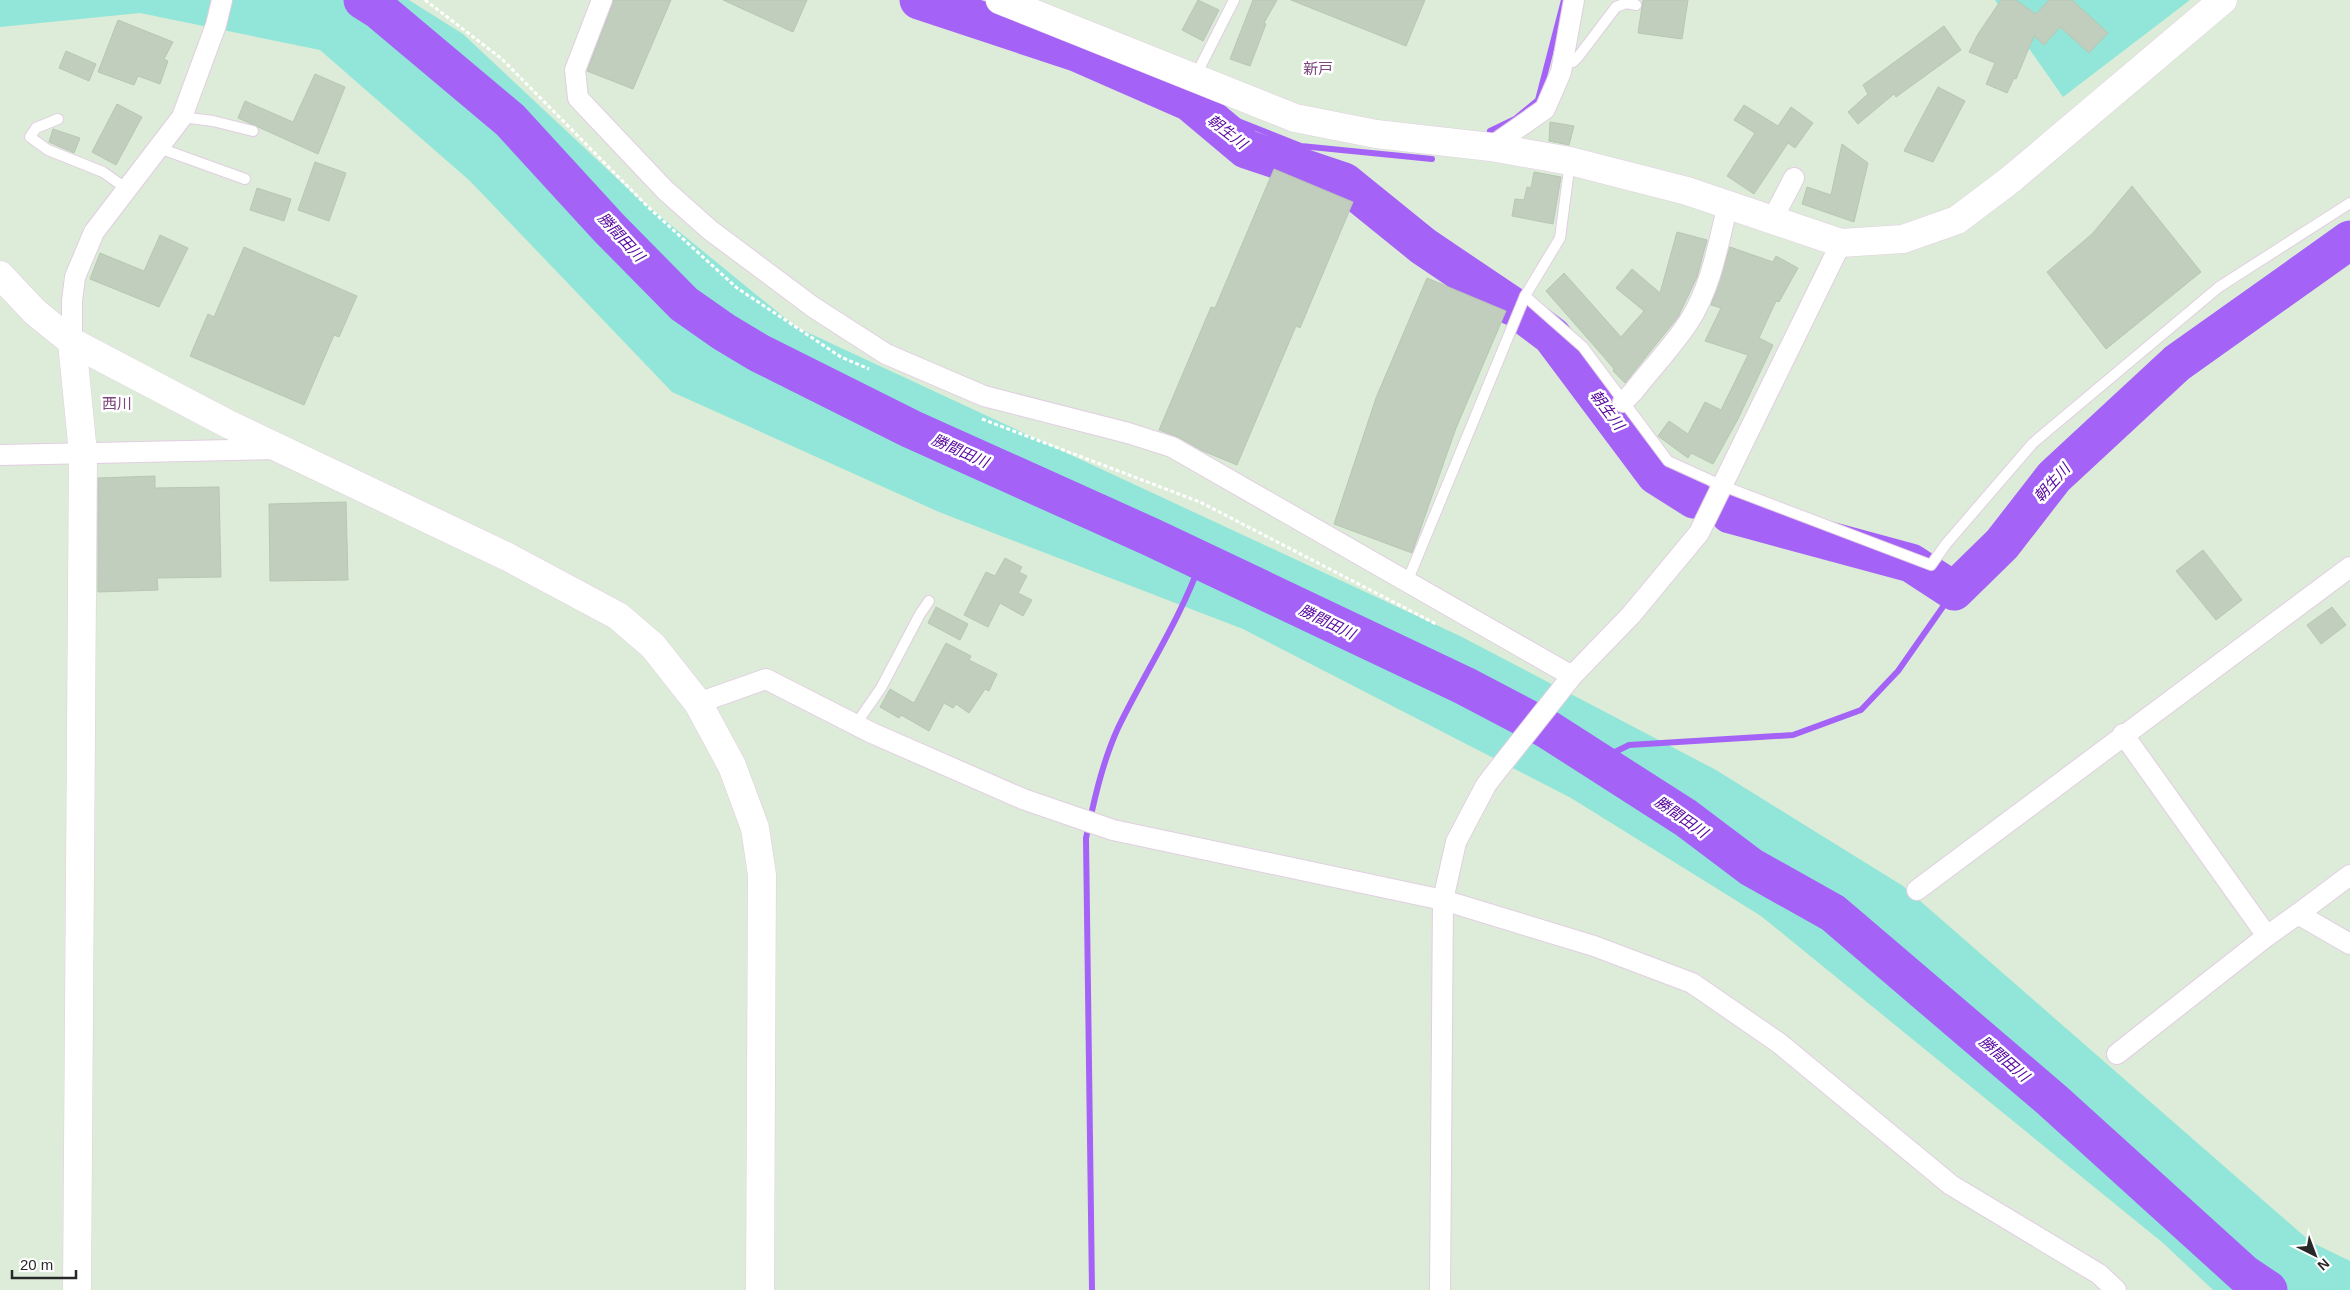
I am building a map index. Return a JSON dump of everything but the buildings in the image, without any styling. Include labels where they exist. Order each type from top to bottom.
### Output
[{"type":"street","points":[[77,1290],[83,453],[72,342],[72,301],[75,278],[94,232],[182,117],[216,24],[222,0]]},
{"type":"street","points":[[602,0],[575,70],[578,98],[665,190],[710,230],[813,307],[886,354],[984,396],[1128,433],[1172,447],[1572,676]]},
{"type":"street","points":[[1000,0],[1295,118],[1376,134],[1490,147],[1570,161],[1687,191],[1773,218],[1841,243],[1903,239],[1957,220],[2010,180],[2223,0]]},
{"type":"street","points":[[1490,147],[1545,109],[1562,72],[1574,0]]},
{"type":"street","points":[[1773,218],[1794,178]]},
{"type":"street","points":[[1623,402],[1688,323],[1700,301],[1712,272],[1728,204]]},
{"type":"street","points":[[1440,1290],[1443,900],[1456,842],[1486,785],[1496,772],[1572,676],[1631,616],[1699,533],[1841,243]]},
{"type":"street","points":[[0,275],[35,312],[72,342],[228,424],[500,553],[618,616],[653,646],[698,703],[732,766],[755,828],[762,875],[760,1290]]},
{"type":"street","points":[[0,455],[281,449]]},
{"type":"street","points":[[1916,890],[2123,734],[2350,567]]},
{"type":"street","points":[[698,703],[766,679],[856,724],[1023,799],[1113,830],[1443,900],[1594,946],[1692,983],[1779,1042],[1951,1184],[2099,1274],[2116,1290]]},
{"type":"street","points":[[2123,734],[2267,936]]},
{"type":"street","points":[[2117,1054],[2267,936],[2350,876]]},
{"type":"street","points":[[2298,914],[2350,944]]},
{"type":"lane","points":[[1194,78],[1234,0]]},
{"type":"lane","points":[[1563,64],[1573,62],[1578,57],[1616,7],[1626,4],[1636,5]]},
{"type":"lane","points":[[182,117],[213,121],[253,131]]},
{"type":"lane","points":[[58,119],[36,128],[30,137],[48,150],[103,172],[127,189]]},
{"type":"lane","points":[[159,148],[245,179]]},
{"type":"lane","points":[[1407,582],[1525,296],[1560,238],[1570,161]]},
{"type":"lane","points":[[1525,296],[1583,347],[1668,461],[1723,486],[1931,565],[1946,544],[2033,443],[2219,287],[2350,203]]},
{"type":"lane","points":[[856,724],[881,688],[920,614],[929,601]]},
{"type":"shaded area","points":[[0,0],[409,0],[463,34],[639,199],[796,327],[1460,636],[1716,770],[1903,886],[2311,1242],[2350,1261],[2350,1290],[2213,1290],[2163,1243],[1761,916],[1571,798],[1243,629],[939,512],[672,392],[470,181],[320,50],[140,13],[0,27]]},
{"type":"shaded area","points":[[1995,0],[2190,0],[2063,97]]},
{"type":"waterway","name":"勝間田川","points":[[363,0],[379,10],[510,120],[609,228],[684,304],[724,332],[759,353],[911,429],[1151,537],[1465,686],[1547,729],[1686,818],[1751,867],[1833,913],[2052,1100],[2244,1274],[2268,1290]]},
{"type":"waterway","name":"朝生川","points":[[919,0],[1076,52],[1190,102],[1246,149],[1344,182],[1423,246],[1512,306]]},
{"type":"waterway","points":[[1490,131],[1515,119],[1538,100],[1564,0]]},
{"type":"waterway","points":[[1190,102],[1301,146],[1432,159]]},
{"type":"waterway","name":"朝生川","points":[[1730,514],[1911,563],[1954,591],[2002,544],[2054,477],[2177,363],[2350,240]]},
{"type":"waterway","name":"朝生川","points":[[1524,315],[1552,336],[1656,475],[1694,499]]},
{"type":"waterway","points":[[1092,1290],[1086,838],[1099,782],[1112,741],[1183,604],[1201,561]]},
{"type":"waterway","points":[[1597,761],[1629,745],[1793,735],[1861,710],[1898,671],[1954,591]]},
{"type":"district","name":"新戸","points":[[1318,69]]},
{"type":"district","name":"西川","points":[[117,404]]}]
